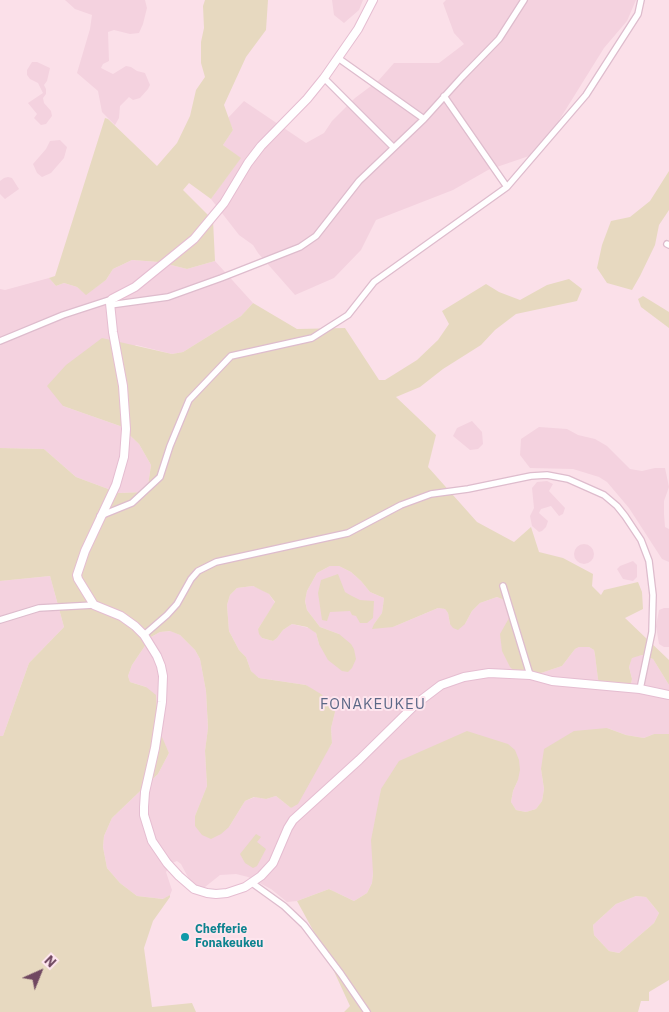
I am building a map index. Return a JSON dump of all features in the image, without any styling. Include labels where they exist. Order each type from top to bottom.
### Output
[{"type":"street","points":[[111,302],[135,287],[194,240],[224,202],[261,146],[307,99],[324,78],[358,29],[373,0]]},
{"type":"street","points":[[0,342],[63,314],[111,302],[168,297],[300,247],[324,228],[359,181],[424,119],[499,39],[524,0]]},
{"type":"street","points":[[100,516],[132,503],[160,477],[170,446],[189,400],[231,356],[312,338],[348,315],[374,282],[507,188],[586,95],[638,14],[641,0]]},
{"type":"street","points":[[338,58],[424,119]]},
{"type":"street","points":[[324,78],[393,147]]},
{"type":"street","points":[[444,96],[507,188]]},
{"type":"street","points":[[94,605],[77,575],[85,551],[121,471],[126,429],[123,386],[111,302]]},
{"type":"street","points":[[144,635],[177,604],[191,579],[198,571],[216,562],[348,533],[401,505],[431,494],[468,489],[531,476],[547,475],[568,479],[604,495],[617,506],[641,540],[649,561],[653,595],[652,632],[640,689]]},
{"type":"street","points":[[503,586],[530,676]]},
{"type":"street","points":[[0,620],[39,608],[94,605],[121,616],[144,635],[157,656],[162,676],[160,711],[155,748],[145,792],[144,815],[152,841],[167,862],[194,889],[208,893],[227,893],[252,883],[273,863],[288,828],[294,820],[402,717],[432,692],[448,682],[477,674],[499,673],[530,676],[552,681],[640,689],[669,695]]},
{"type":"street","points":[[252,883],[284,906],[304,925],[341,974],[366,1012]]},
{"type":"shaded area","points":[[65,0],[145,0],[147,8],[139,33],[130,34],[114,30],[108,32],[109,61],[103,64],[101,68],[113,74],[126,66],[131,67],[145,73],[150,85],[140,98],[133,100],[129,97],[120,106],[119,118],[115,125],[102,112],[98,91],[77,73],[90,29],[92,15],[75,9]]},
{"type":"shaded area","points":[[205,0],[268,0],[266,30],[246,57],[224,105],[233,130],[223,145],[241,158],[211,199],[189,183],[183,190],[213,220],[215,261],[187,269],[159,262],[132,260],[113,269],[106,280],[86,295],[77,287],[64,283],[56,286],[49,278],[55,276],[105,118],[157,166],[177,143],[190,116],[196,90],[205,77],[201,63],[201,42],[204,28],[203,6]]},
{"type":"shaded area","points":[[332,0],[363,0],[359,10],[344,23],[334,15]]},
{"type":"shaded area","points":[[446,0],[636,0],[627,21],[604,48],[553,130],[529,156],[488,170],[453,190],[376,220],[361,250],[334,278],[295,295],[253,245],[239,235],[211,199],[240,158],[223,145],[233,130],[228,118],[244,101],[306,143],[324,133],[332,121],[355,98],[379,80],[394,63],[439,63],[464,44],[454,33],[443,3]]},
{"type":"shaded area","points":[[32,62],[37,62],[50,68],[44,85],[46,94],[43,98],[52,116],[46,124],[41,125],[34,118],[37,114],[28,103],[43,93],[38,83],[27,75],[27,70]]},
{"type":"shaded area","points":[[60,140],[67,147],[64,158],[51,173],[42,177],[37,173],[33,164],[46,149],[50,141]]},
{"type":"shaded area","points":[[669,171],[669,210],[659,225],[655,245],[640,276],[632,290],[607,283],[597,268],[602,245],[611,221],[630,217],[650,201]]},
{"type":"shaded area","points":[[8,177],[12,178],[19,189],[5,199],[0,194],[0,181]]},
{"type":"shaded area","points":[[132,260],[159,262],[187,269],[215,261],[253,303],[241,316],[183,352],[172,354],[136,345],[63,406],[120,426],[139,444],[151,465],[147,492],[119,493],[76,477],[44,449],[0,448],[0,289],[5,290],[49,278],[56,286],[64,283],[77,287],[86,294],[106,280],[113,269]]},
{"type":"shaded area","points":[[569,279],[582,289],[577,301],[516,314],[495,330],[481,345],[443,369],[420,387],[396,397],[436,435],[428,467],[477,522],[514,542],[531,527],[539,552],[563,558],[593,574],[592,586],[601,595],[604,590],[638,582],[642,592],[643,609],[625,618],[669,660],[669,685],[653,659],[642,655],[632,658],[629,667],[632,679],[631,684],[625,692],[609,689],[600,684],[594,650],[589,647],[575,649],[562,666],[535,675],[514,671],[502,651],[500,634],[513,611],[502,599],[497,597],[480,603],[472,611],[465,624],[458,630],[450,624],[448,613],[445,609],[438,608],[393,627],[372,629],[382,613],[384,598],[370,592],[351,572],[339,566],[330,566],[317,573],[307,591],[305,601],[307,610],[320,627],[339,634],[354,649],[356,659],[352,668],[348,672],[342,671],[328,660],[319,644],[316,633],[307,627],[292,624],[283,630],[273,641],[262,638],[258,629],[275,602],[269,594],[253,586],[237,588],[230,595],[227,605],[229,631],[239,650],[246,657],[251,671],[259,678],[306,685],[321,694],[334,707],[335,712],[331,728],[332,743],[298,804],[291,808],[276,796],[266,799],[254,797],[245,801],[229,827],[211,839],[202,835],[195,826],[195,816],[207,786],[205,751],[208,728],[206,691],[200,659],[195,650],[180,635],[170,631],[160,632],[151,637],[132,665],[128,676],[130,682],[146,687],[156,695],[158,728],[169,753],[158,774],[112,818],[104,836],[103,847],[107,868],[120,883],[137,896],[163,899],[170,895],[153,921],[144,948],[152,1007],[192,1003],[196,1012],[0,1012],[0,736],[3,736],[29,663],[64,627],[50,576],[0,581],[0,448],[44,449],[76,477],[119,493],[147,492],[151,465],[139,444],[120,426],[63,406],[47,386],[66,365],[102,338],[172,354],[183,352],[241,316],[253,303],[297,329],[345,328],[379,380],[385,380],[417,360],[438,340],[449,324],[442,311],[486,284],[499,292],[520,300],[547,285]]},
{"type":"shaded area","points":[[643,296],[669,312],[669,328],[641,307],[638,299]]},
{"type":"shaded area","points":[[472,421],[482,432],[483,444],[478,449],[470,450],[453,436],[457,428]]},
{"type":"shaded area","points":[[539,427],[567,429],[578,435],[595,439],[607,446],[630,469],[642,471],[665,468],[669,487],[664,501],[664,514],[665,527],[669,529],[669,562],[662,559],[629,508],[607,482],[599,477],[573,469],[530,468],[520,455],[521,439]]},
{"type":"shaded area","points":[[547,481],[553,484],[549,491],[565,508],[563,514],[559,516],[551,506],[541,509],[539,513],[548,521],[546,527],[539,532],[532,526],[530,516],[534,508],[532,488],[537,482]]},
{"type":"shaded area","points":[[584,544],[591,547],[594,554],[591,561],[584,564],[577,561],[574,554],[577,547]]},
{"type":"shaded area","points":[[633,561],[637,565],[637,577],[633,581],[623,579],[617,569]]},
{"type":"shaded area","points":[[330,566],[339,566],[351,572],[370,592],[384,598],[382,613],[374,624],[393,627],[438,608],[445,609],[448,613],[450,624],[465,624],[472,611],[480,603],[497,597],[502,599],[513,611],[535,675],[562,666],[575,649],[589,647],[594,650],[598,679],[625,692],[632,679],[629,667],[632,657],[642,655],[653,659],[669,685],[669,734],[654,734],[644,738],[626,735],[607,728],[541,769],[544,789],[542,801],[536,809],[526,812],[516,810],[511,802],[518,780],[381,789],[372,883],[367,893],[354,901],[329,889],[297,901],[287,902],[271,889],[248,877],[236,874],[220,875],[205,887],[200,888],[190,881],[181,864],[177,861],[172,863],[166,872],[172,890],[170,895],[164,899],[137,896],[120,883],[107,868],[103,847],[104,836],[112,818],[158,774],[169,753],[161,737],[146,687],[130,682],[128,676],[132,665],[151,637],[160,632],[171,631],[180,635],[195,650],[200,659],[206,691],[208,729],[205,751],[207,786],[195,816],[229,827],[245,801],[255,797],[266,799],[276,796],[291,808],[332,743],[331,728],[335,712],[334,707],[306,685],[259,678],[255,675],[229,631],[227,605],[230,595],[237,588],[253,586],[263,590],[269,594],[275,603],[258,629],[262,638],[273,641],[283,630],[292,624],[313,629],[319,644],[339,634],[320,627],[307,610],[305,600],[307,591],[317,573]]},
{"type":"shaded area","points":[[338,574],[345,592],[360,600],[374,601],[373,618],[367,623],[360,623],[350,611],[330,612],[327,621],[322,620],[318,593],[321,580]]},
{"type":"shaded area","points":[[50,576],[64,627],[29,663],[3,736],[0,736],[0,581]]},
{"type":"shaded area","points":[[669,608],[669,647],[659,644],[656,626],[659,610]]},
{"type":"shaded area","points":[[607,728],[626,735],[644,738],[654,734],[669,734],[669,980],[649,992],[649,1001],[641,1001],[638,1012],[344,1012],[350,1006],[326,954],[297,901],[329,889],[354,901],[367,893],[372,883],[371,840],[381,789],[399,761],[467,731],[508,744],[515,750],[520,770],[511,802],[516,810],[526,812],[536,809],[542,801],[544,789],[541,769],[544,749],[574,731]],"holes":[[[636,896],[646,897],[659,913],[654,923],[619,953],[609,951],[594,935],[593,925],[616,904]]]},
{"type":"shaded area","points":[[256,834],[261,837],[257,842],[266,849],[257,866],[253,868],[245,863],[240,854]]},
{"type":"shaded area","points":[[636,896],[646,897],[659,913],[654,923],[619,953],[609,951],[594,935],[593,925],[616,904]]},
{"type":"place","name":"Chefferie Fonakeukeu","points":[[185,937]]},
{"type":"district","name":"FONAKEUKEU","points":[[373,705]]}]
